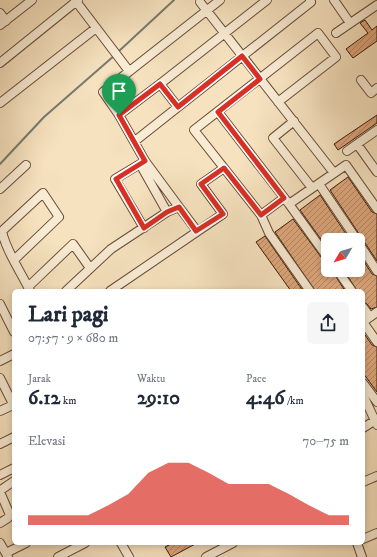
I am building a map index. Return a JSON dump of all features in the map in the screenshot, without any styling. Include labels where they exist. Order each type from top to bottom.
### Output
[{"type":"street","points":[[0,13],[3,23],[32,0]]},
{"type":"street","points":[[167,212],[142,163],[135,141],[103,92],[129,70],[220,0]]},
{"type":"street","points":[[119,115],[267,0]]},
{"type":"street","points":[[135,141],[311,2],[310,0]]},
{"type":"street","points":[[334,0],[350,22]]},
{"type":"street","points":[[0,62],[76,1],[129,70]]},
{"type":"street","points":[[200,2],[334,173]]},
{"type":"street","points":[[336,33],[377,5]]},
{"type":"street","points":[[0,103],[96,28]]},
{"type":"street","points":[[278,102],[336,57],[318,33],[194,130],[261,215],[269,233],[309,289]]},
{"type":"street","points":[[361,80],[371,92],[377,88]]},
{"type":"street","points":[[160,84],[178,107]]},
{"type":"street","points":[[218,112],[287,201],[321,248]]},
{"type":"street","points":[[294,121],[273,138],[315,186],[351,233]]},
{"type":"street","points":[[347,151],[377,130]]},
{"type":"street","points":[[357,144],[377,172]]},
{"type":"street","points":[[142,163],[179,207],[196,231]]},
{"type":"street","points":[[142,163],[116,179],[144,228]]},
{"type":"street","points":[[0,189],[26,165]]},
{"type":"street","points":[[261,215],[315,186],[346,165],[377,209]]},
{"type":"street","points":[[113,289],[223,214],[201,184],[224,168]]},
{"type":"street","points":[[14,260],[59,217],[43,193],[2,231],[14,260],[29,289],[73,244],[90,268]]},
{"type":"street","points":[[68,289],[110,249],[167,212],[179,207]]},
{"type":"street","points":[[365,253],[377,271]]},
{"type":"street","points":[[342,277],[351,289]]},
{"type":"street","points":[[0,304],[12,328]]},
{"type":"street","points":[[368,318],[377,342]]},
{"type":"street","points":[[0,361],[12,355]]},
{"type":"street","points":[[0,379],[12,401]]},
{"type":"street","points":[[365,386],[377,402]]},
{"type":"street","points":[[365,399],[376,422],[365,427]]},
{"type":"street","points":[[0,411],[12,406]]},
{"type":"street","points":[[0,444],[12,438]]},
{"type":"street","points":[[0,475],[12,469]]},
{"type":"street","points":[[365,480],[377,476]]},
{"type":"street","points":[[0,523],[12,514],[0,492],[2,487],[12,482]]},
{"type":"street","points":[[365,539],[377,533]]},
{"type":"street","points":[[0,543],[7,555],[23,545]]},
{"type":"street","points":[[58,557],[79,545]]},
{"type":"street","points":[[122,545],[129,557]]},
{"type":"street","points":[[206,557],[229,545]]},
{"type":"street","points":[[358,545],[362,557]]},
{"type":"building","points":[[365,20],[372,30],[377,26],[377,41],[353,58],[346,49],[368,33],[360,23]]},
{"type":"building","points":[[377,115],[377,123],[338,150],[334,144]]},
{"type":"building","points":[[348,177],[372,212],[377,214],[377,261],[365,243],[365,233],[358,233],[330,190]]},
{"type":"building","points":[[320,195],[345,233],[321,233],[321,239],[300,210]]},
{"type":"building","points":[[293,219],[321,257],[321,277],[336,277],[344,289],[314,289],[275,232]]},
{"type":"building","points":[[265,236],[302,289],[290,289],[256,242]]},
{"type":"building","points":[[365,263],[372,274],[377,276],[377,307],[371,309],[365,303],[365,289],[356,289],[348,277],[365,277]]},
{"type":"building","points":[[365,335],[372,345],[377,347],[377,392],[365,376]]},
{"type":"building","points":[[169,545],[193,545],[171,557],[165,547]]},
{"type":"waterway","points":[[118,52],[174,0]]},
{"type":"waterway","points":[[0,164],[44,117],[115,55]]},
{"type":"route","points":[[242,56],[260,79],[218,112],[284,198],[261,215],[224,168],[201,184],[223,214],[196,231],[179,207],[167,212],[144,228],[116,179],[145,161],[119,115],[160,84],[178,107],[242,56]]}]
